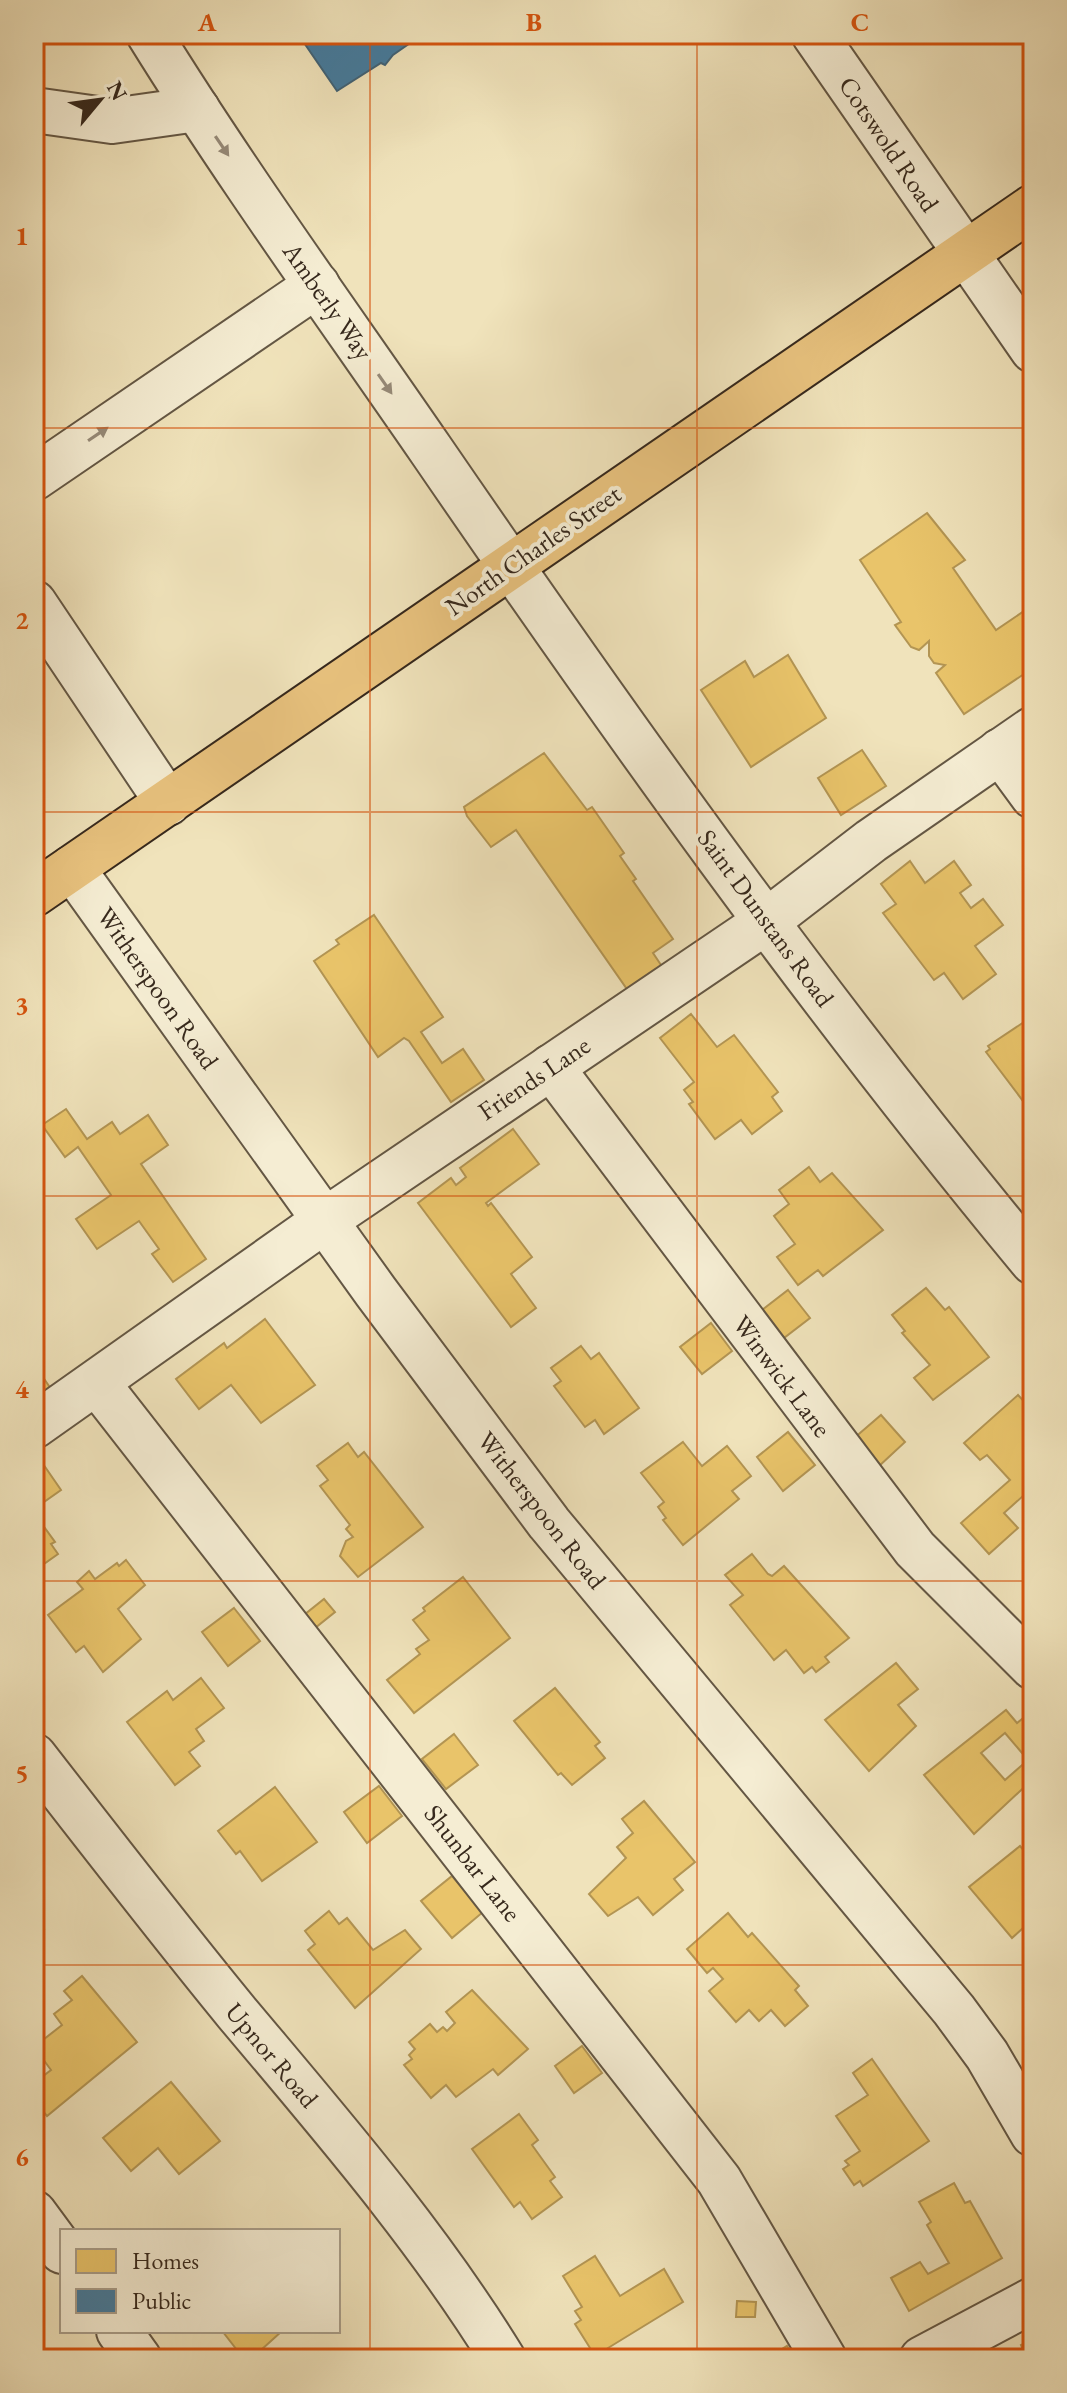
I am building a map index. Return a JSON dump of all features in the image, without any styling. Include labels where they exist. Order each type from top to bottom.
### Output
[{"type":"main road","name":"North Charles Street","points":[[34,894],[1033,207]]},
{"type":"street","name":"Amberly Way","points":[[149,34],[510,566]]},
{"type":"street","name":"Cotswold Road","points":[[814,34],[1033,350]]},
{"type":"street","points":[[34,110],[112,121],[197,109]]},
{"type":"street","points":[[34,478],[317,285]]},
{"type":"street","name":"Saint Dunstans Road","points":[[510,566],[767,921],[945,1157],[1033,1262]]},
{"type":"street","points":[[34,603],[168,803]]},
{"type":"street","points":[[1017,740],[1033,796]]},
{"type":"street","name":"Friends Lane","points":[[34,1426],[324,1221],[767,921],[871,841],[1017,740]]},
{"type":"street","name":"Witherspoon Road","points":[[72,868],[324,1221],[549,1523],[954,2010],[987,2055],[1033,2134]]},
{"type":"street","name":"Winwick Lane","points":[[551,1067],[915,1549],[1033,1667]]},
{"type":"street","name":"Shunbar Lane","points":[[97,1383],[719,2180],[757,2240],[824,2359]]},
{"type":"street","name":"Upnor Road","points":[[34,1756],[213,1984],[390,2197],[448,2275],[503,2359]]},
{"type":"street","points":[[34,2213],[60,2248]]},
{"type":"street","points":[[922,2359],[1033,2300]]},
{"type":"street","points":[[120,2333],[139,2359]]},
{"type":"building: Homes","points":[[927,513],[965,560],[953,568],[996,630],[1027,609],[1033,618],[1033,668],[964,714],[936,673],[945,665],[934,663],[929,656],[929,641],[919,650],[911,647],[895,625],[901,622],[860,560]]},
{"type":"building: Homes","points":[[788,655],[826,718],[751,767],[701,690],[745,661],[754,677]]},
{"type":"building: Homes","points":[[862,750],[886,786],[841,815],[818,778]]},
{"type":"building: Homes","points":[[544,753],[587,810],[592,807],[624,853],[620,856],[636,879],[633,881],[673,939],[653,953],[663,968],[629,992],[516,830],[491,847],[467,816],[464,807]]},
{"type":"building: Homes","points":[[910,861],[925,883],[954,861],[971,885],[960,893],[971,908],[983,899],[1003,925],[975,946],[996,974],[963,999],[944,973],[934,980],[883,913],[896,904],[881,884]]},
{"type":"building: Homes","points":[[374,915],[443,1017],[421,1032],[442,1063],[463,1049],[484,1080],[451,1102],[409,1041],[404,1038],[378,1057],[314,961],[339,944],[336,940]]},
{"type":"building: Homes","points":[[691,1014],[717,1047],[734,1035],[778,1092],[772,1097],[782,1111],[752,1134],[741,1120],[715,1139],[689,1104],[693,1102],[684,1090],[694,1082],[660,1038]]},
{"type":"building: Homes","points":[[1033,1016],[1033,1106],[1029,1109],[986,1052],[990,1049],[988,1046]]},
{"type":"building: Homes","points":[[66,1109],[87,1139],[112,1122],[120,1134],[148,1115],[168,1145],[141,1164],[206,1259],[173,1282],[152,1254],[159,1249],[139,1221],[97,1249],[76,1219],[111,1195],[78,1147],[65,1157],[42,1125]]},
{"type":"building: Homes","points":[[513,1129],[539,1164],[486,1203],[488,1206],[491,1203],[532,1257],[511,1274],[536,1308],[511,1327],[418,1203],[451,1178],[456,1185],[466,1177],[460,1168]]},
{"type":"building: Homes","points":[[809,1167],[820,1182],[832,1173],[883,1230],[823,1276],[818,1270],[798,1285],[777,1257],[795,1244],[774,1216],[789,1204],[779,1190]]},
{"type":"building: Homes","points":[[926,1288],[945,1310],[949,1307],[989,1357],[933,1400],[914,1378],[930,1365],[902,1333],[905,1331],[892,1315]]},
{"type":"building: Homes","points":[[788,1290],[810,1318],[780,1341],[758,1313]]},
{"type":"building: Homes","points":[[265,1319],[315,1385],[261,1423],[231,1385],[199,1409],[176,1379],[224,1343],[227,1348]]},
{"type":"building: Homes","points":[[711,1323],[732,1351],[702,1374],[680,1347]]},
{"type":"building: Homes","points":[[581,1346],[591,1359],[599,1353],[639,1408],[604,1434],[595,1420],[585,1427],[554,1386],[561,1381],[551,1368]]},
{"type":"building: Homes","points":[[34,1364],[51,1389],[34,1401]]},
{"type":"building: Homes","points":[[1018,1395],[1033,1411],[1033,1487],[1004,1513],[1018,1528],[989,1554],[961,1523],[1010,1480],[987,1455],[980,1460],[964,1443]]},
{"type":"building: Homes","points":[[881,1415],[905,1442],[878,1467],[853,1439]]},
{"type":"building: Homes","points":[[788,1432],[815,1465],[783,1491],[757,1457]]},
{"type":"building: Homes","points":[[683,1442],[702,1466],[727,1446],[751,1476],[732,1491],[739,1499],[683,1545],[663,1520],[666,1518],[658,1507],[664,1502],[641,1473]]},
{"type":"building: Homes","points":[[348,1443],[358,1457],[364,1452],[423,1527],[358,1577],[340,1556],[346,1541],[353,1537],[346,1529],[350,1525],[320,1486],[328,1480],[317,1466]]},
{"type":"building: Homes","points":[[41,1461],[61,1490],[34,1509],[34,1465]]},
{"type":"building: Homes","points":[[34,1513],[55,1542],[51,1544],[58,1554],[34,1571]]},
{"type":"building: Homes","points":[[752,1554],[772,1576],[784,1566],[849,1638],[825,1657],[829,1662],[816,1672],[812,1667],[804,1673],[786,1650],[774,1660],[730,1605],[743,1595],[725,1575]]},
{"type":"building: Homes","points":[[126,1560],[145,1585],[118,1609],[141,1639],[103,1672],[84,1646],[76,1652],[48,1615],[83,1589],[77,1582],[89,1571],[95,1579]]},
{"type":"building: Homes","points":[[463,1577],[510,1638],[414,1713],[387,1680],[420,1654],[416,1649],[429,1640],[413,1620],[425,1611],[423,1608]]},
{"type":"building: Homes","points":[[324,1599],[335,1612],[315,1628],[304,1615]]},
{"type":"building: Homes","points":[[234,1608],[260,1641],[228,1666],[202,1632]]},
{"type":"building: Homes","points":[[896,1663],[918,1689],[898,1705],[916,1726],[869,1771],[825,1720]]},
{"type":"building: Homes","points":[[201,1678],[224,1708],[196,1729],[204,1741],[189,1752],[200,1766],[175,1785],[127,1722],[167,1691],[173,1700]]},
{"type":"building: Homes","points":[[555,1688],[600,1742],[595,1746],[605,1758],[572,1785],[561,1773],[558,1775],[514,1721]]},
{"type":"building: Homes","points":[[1006,1710],[1017,1723],[1033,1710],[1033,1779],[974,1834],[924,1775]],"holes":[[[1005,1733],[1028,1760],[1005,1780],[981,1753]]]},
{"type":"building: Homes","points":[[454,1734],[478,1765],[446,1789],[422,1759]]},
{"type":"building: Homes","points":[[379,1786],[402,1816],[367,1843],[344,1812]]},
{"type":"building: Homes","points":[[275,1787],[317,1842],[262,1881],[240,1851],[236,1854],[218,1831]]},
{"type":"building: Homes","points":[[644,1801],[695,1862],[674,1879],[683,1890],[653,1915],[638,1897],[608,1916],[589,1894],[626,1858],[617,1847],[633,1833],[622,1819]]},
{"type":"building: Homes","points":[[1020,1846],[1033,1861],[1033,1919],[1012,1938],[969,1887]]},
{"type":"building: Homes","points":[[452,1876],[483,1912],[452,1938],[421,1901]]},
{"type":"building: Homes","points":[[329,1911],[339,1924],[347,1918],[373,1950],[405,1930],[421,1949],[355,2008],[308,1950],[315,1944],[305,1931]]},
{"type":"building: Homes","points":[[728,1913],[748,1937],[752,1933],[799,1986],[795,1990],[808,2006],[785,2026],[771,2010],[759,2021],[749,2010],[736,2022],[709,1991],[723,1979],[713,1968],[707,1973],[687,1949]]},
{"type":"building: Homes","points":[[34,1916],[44,1929],[34,1937]]},
{"type":"building: Homes","points":[[82,1976],[137,2042],[47,2116],[34,2101],[34,2083],[51,2070],[34,2047],[62,2025],[54,2014],[72,2000],[64,1991]]},
{"type":"building: Homes","points":[[472,1990],[528,2049],[498,2075],[493,2069],[456,2097],[446,2085],[431,2098],[404,2065],[412,2059],[409,2055],[415,2049],[409,2042],[430,2024],[437,2032],[443,2027],[447,2031],[455,2023],[446,2012]]},
{"type":"building: Homes","points":[[582,2046],[602,2073],[574,2093],[555,2066]]},
{"type":"building: Homes","points":[[872,2059],[929,2141],[863,2186],[860,2181],[854,2185],[843,2169],[849,2165],[845,2161],[860,2151],[836,2116],[868,2095],[853,2073]]},
{"type":"building: Homes","points":[[171,2082],[220,2141],[179,2174],[158,2148],[131,2171],[103,2138]]},
{"type":"building: Homes","points":[[519,2114],[538,2140],[532,2145],[555,2177],[550,2181],[562,2197],[532,2219],[520,2202],[514,2207],[472,2149]]},
{"type":"building: Homes","points":[[954,2183],[965,2203],[970,2201],[1002,2258],[909,2311],[891,2278],[920,2262],[928,2274],[949,2263],[927,2225],[931,2222],[919,2202]]},
{"type":"building: Homes","points":[[595,2256],[620,2296],[664,2269],[683,2302],[595,2356],[575,2324],[581,2320],[575,2311],[582,2307],[563,2276]]},
{"type":"building: Homes","points":[[737,2301],[756,2302],[755,2317],[736,2317]]},
{"type":"building: Homes","points":[[224,2333],[280,2333],[251,2359],[244,2359]]},
{"type":"building: Homes","points":[[1033,2340],[1033,2359],[1027,2359],[1021,2345]]},
{"type":"building: Homes","points":[[787,2346],[795,2359],[766,2359]]},
{"type":"building: Public","points":[[298,34],[423,34],[393,55],[385,65],[381,63],[337,91]]}]
